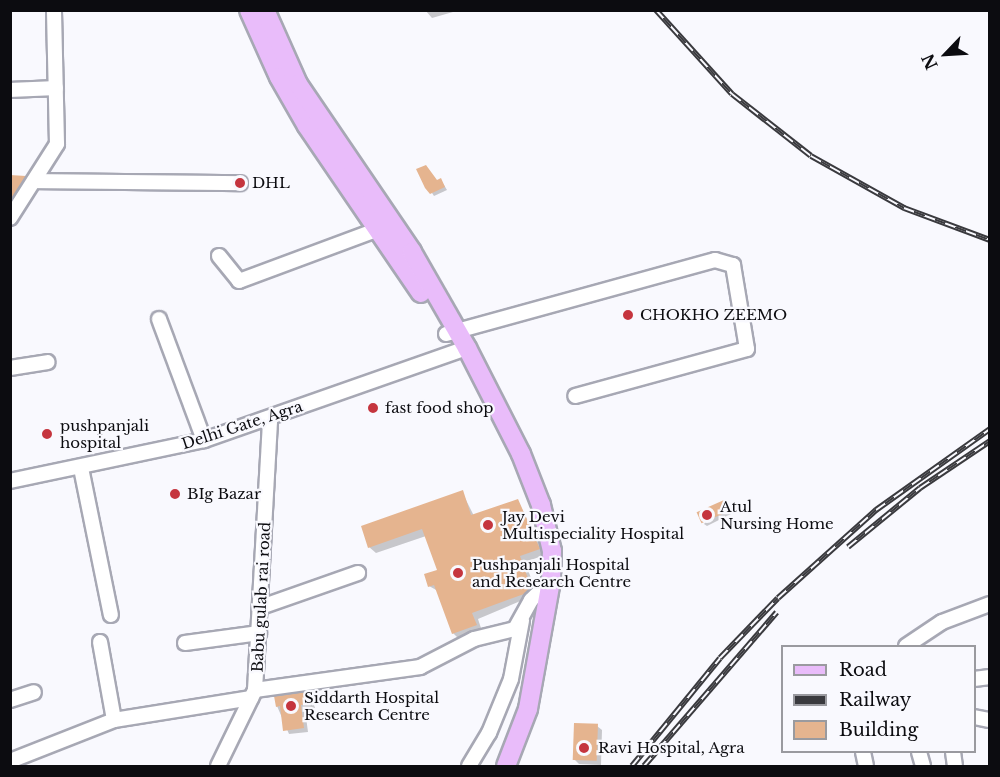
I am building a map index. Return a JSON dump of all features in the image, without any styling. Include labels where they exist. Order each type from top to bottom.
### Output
[{"type":"main road","points":[[258,13],[279,78],[385,227],[466,354],[521,454],[541,505],[552,551],[551,581],[528,709],[506,766]]},
{"type":"street","points":[[10,218],[57,144],[54,10]]},
{"type":"street","points":[[10,90],[56,88]]},
{"type":"street","points":[[34,180],[240,183]]},
{"type":"street","points":[[219,256],[239,281],[385,227]]},
{"type":"street","points":[[451,332],[715,260],[733,265],[747,349],[575,396]]},
{"type":"street","points":[[159,319],[204,440]]},
{"type":"street","name":"Delhi Gate, Agra","points":[[10,482],[204,440],[466,354]]},
{"type":"street","points":[[10,368],[48,362]]},
{"type":"street","name":"Babu gulab rai road","points":[[218,766],[253,694],[260,633],[270,418]]},
{"type":"street","points":[[81,468],[111,615]]},
{"type":"street","points":[[261,607],[358,573]]},
{"type":"street","points":[[469,766],[489,733],[511,679],[523,618],[531,600],[551,581]]},
{"type":"street","points":[[909,645],[942,622],[990,604]]},
{"type":"street","points":[[10,761],[114,720],[253,694],[413,669],[474,639],[508,633],[523,618]]},
{"type":"street","points":[[185,643],[260,633]]},
{"type":"street","points":[[100,642],[114,720]]},
{"type":"street","points":[[10,700],[34,692]]},
{"type":"building","points":[[426,165],[437,180],[441,178],[445,187],[430,194],[416,169]]},
{"type":"building","points":[[10,175],[26,176],[11,200],[10,200]]},
{"type":"building","points":[[463,490],[471,515],[518,499],[540,549],[520,556],[531,587],[524,594],[472,613],[477,625],[452,634],[434,585],[428,587],[424,574],[437,570],[422,529],[368,548],[361,526]]},
{"type":"building","points":[[724,500],[729,511],[701,523],[697,512]]},
{"type":"building","points":[[310,691],[312,703],[301,705],[304,728],[283,731],[280,706],[276,707],[274,696]]},
{"type":"building","points":[[574,723],[598,724],[597,761],[573,760]]},
{"type":"railway","points":[[656,10],[732,94],[811,156],[904,208],[990,240]]},
{"type":"railway","points":[[632,766],[720,658],[778,598],[876,510],[990,429]]},
{"type":"railway","points":[[848,547],[920,488],[990,441]]},
{"type":"railway","points":[[644,766],[777,612]]},
{"type":"place","name":"DHL","points":[[240,183]]},
{"type":"place","name":"CHOKHO ZEEMO","points":[[628,315]]},
{"type":"place","name":"fast food shop","points":[[373,408]]},
{"type":"place","name":"pushpanjali hospital","points":[[47,434]]},
{"type":"place","name":"BIg Bazar","points":[[175,494]]},
{"type":"place","name":"Atul Nursing Home","points":[[707,515]]},
{"type":"place","name":"Jay Devi Multispeciality Hospital","points":[[488,525]]},
{"type":"place","name":"Pushpanjali Hospital and Research Centre","points":[[458,573]]},
{"type":"place","name":"Siddarth Hospital Research Centre","points":[[291,706]]},
{"type":"place","name":"Ravi Hospital, Agra","points":[[584,748]]}]
